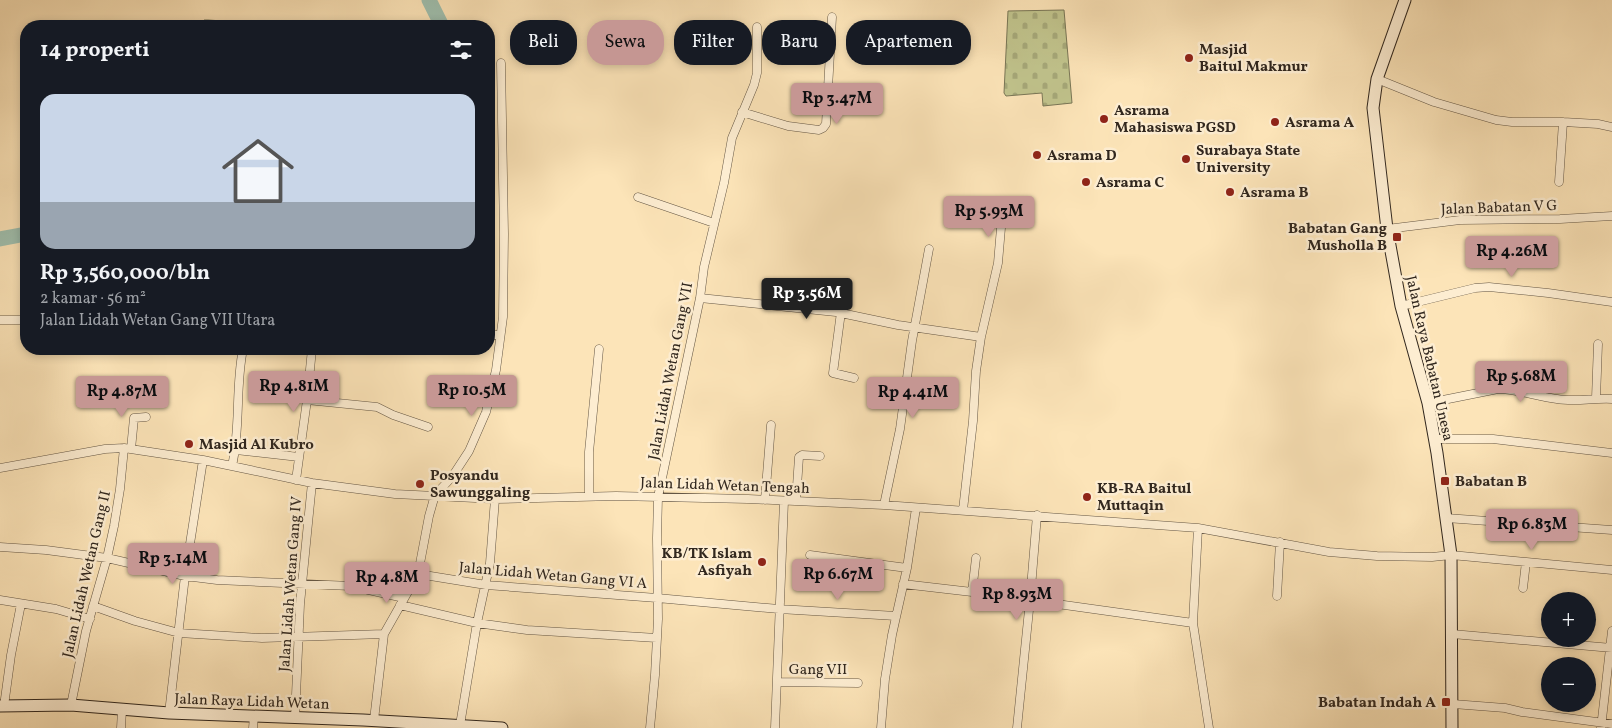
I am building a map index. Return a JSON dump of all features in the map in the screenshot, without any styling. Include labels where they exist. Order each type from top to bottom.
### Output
[{"type":"main road","name":"Jalan Raya Babatan Unesa","points":[[1405,0],[1377,79],[1373,108],[1387,229],[1401,306],[1428,403],[1435,439],[1451,555],[1452,728]]},
{"type":"main road","name":"Jalan Raya Lidah Wetan","points":[[2,706],[71,705],[169,713],[502,728]]},
{"type":"street","points":[[742,112],[788,126],[819,130],[823,128],[826,124],[832,17]]},
{"type":"street","name":"Jalan Lidah Wetan Gang VII","points":[[650,728],[657,638],[658,497],[732,138],[754,85],[757,73],[757,27]]},
{"type":"street","points":[[367,723],[384,634],[418,574],[435,495],[452,477],[469,451],[486,412],[496,370],[502,317],[504,234],[501,63]]},
{"type":"street","points":[[1377,79],[1434,102],[1496,120],[1598,124],[1612,127]]},
{"type":"street","points":[[1559,182],[1563,122]]},
{"type":"street","points":[[638,197],[714,223]]},
{"type":"street","points":[[963,510],[973,421],[975,379],[981,337],[998,263],[1002,216]]},
{"type":"street","name":"Jalan Babatan V G","points":[[1387,229],[1460,220],[1560,219],[1612,216]]},
{"type":"street","points":[[884,505],[900,430],[915,327],[929,250]]},
{"type":"street","points":[[1401,306],[1475,288],[1489,287],[1612,302]]},
{"type":"street","points":[[700,298],[841,312],[868,319],[981,337]]},
{"type":"street","points":[[841,312],[833,373],[854,378]]},
{"type":"street","points":[[0,320],[20,320]]},
{"type":"street","points":[[495,335],[500,335]]},
{"type":"street","points":[[1596,398],[1598,344]]},
{"type":"street","points":[[589,496],[589,452],[599,349]]},
{"type":"street","points":[[232,466],[236,450],[239,380],[242,355]]},
{"type":"street","name":"Jalan Lidah Wetan Gang IV","points":[[296,480],[311,355]]},
{"type":"street","points":[[1428,403],[1498,389],[1510,389],[1555,399],[1577,401],[1596,398],[1612,399]]},
{"type":"street","points":[[307,400],[377,407],[393,415],[428,427]]},
{"type":"street","name":"Jalan Lidah Wetan Gang II","points":[[71,705],[93,606],[107,558],[134,418],[146,417]]},
{"type":"street","points":[[765,500],[771,425]]},
{"type":"street","points":[[1435,439],[1493,439],[1612,453]]},
{"type":"street","name":"Jalan Lidah Wetan Tengah","points":[[0,468],[105,449],[128,448],[203,460],[312,483],[395,494],[495,499],[589,496],[658,497],[884,505],[1198,528],[1329,552],[1376,556],[1432,557],[1451,555],[1612,570]]},
{"type":"street","points":[[236,450],[299,457]]},
{"type":"street","points":[[796,501],[799,457],[802,455],[820,456]]},
{"type":"street","points":[[169,713],[185,576],[203,460]]},
{"type":"street","name":"Jalan Lidah Wetan Gang IV","points":[[295,718],[298,636],[312,483]]},
{"type":"street","points":[[460,725],[477,623],[490,563],[495,499]]},
{"type":"street","points":[[775,728],[784,501]]},
{"type":"street","points":[[881,728],[885,679],[907,568],[916,508]]},
{"type":"street","points":[[1017,728],[1030,600],[1036,515]]},
{"type":"street","points":[[1446,518],[1612,530]]},
{"type":"street","points":[[1198,528],[1193,623],[1209,728]]},
{"type":"street","points":[[1277,596],[1280,542]]},
{"type":"street","points":[[0,546],[107,558],[185,576],[217,580],[351,586],[477,623],[526,630],[657,638]]},
{"type":"street","points":[[810,555],[907,568]]},
{"type":"street","points":[[972,592],[976,558]]},
{"type":"street","points":[[1522,588],[1526,562]]},
{"type":"street","name":"Jalan Lidah Wetan Gang VI A","points":[[418,574],[486,585],[779,609],[896,616]]},
{"type":"street","points":[[903,584],[1193,623]]},
{"type":"street","points":[[0,600],[56,609],[90,619]]},
{"type":"street","points":[[2,706],[21,604]]},
{"type":"street","points":[[93,606],[135,621],[179,632],[262,638],[384,634]]},
{"type":"street","points":[[1601,725],[1612,631]]},
{"type":"street","points":[[1452,634],[1611,648]]},
{"type":"street","name":"Gang VII","points":[[777,682],[858,683]]},
{"type":"street","points":[[1453,704],[1505,708],[1601,725],[1612,724]]},
{"type":"street","points":[[121,728],[122,710]]},
{"type":"street","points":[[253,728],[254,716]]},
{"type":"green space","points":[[1064,10],[1072,103],[1043,106],[1042,93],[1006,96],[1004,93],[1008,11]]},
{"type":"waterway","points":[[429,0],[439,20]]},
{"type":"waterway","points":[[0,239],[20,235]]},
{"type":"place","name":"Masjid Baitul Makmur","points":[[1189,58]]},
{"type":"place","name":"Asrama Mahasiswa PGSD","points":[[1104,119]]},
{"type":"place","name":"Asrama A","points":[[1275,122]]},
{"type":"place","name":"Asrama D","points":[[1037,155]]},
{"type":"place","name":"Surabaya State University","points":[[1186,159]]},
{"type":"place","name":"Asrama C","points":[[1086,182]]},
{"type":"place","name":"Asrama B","points":[[1230,192]]},
{"type":"place","name":"Babatan Gang Musholla B","points":[[1397,237]]},
{"type":"place","name":"Masjid Al Kubro","points":[[189,444]]},
{"type":"place","name":"Babatan B","points":[[1445,481]]},
{"type":"place","name":"Posyandu Sawunggaling","points":[[420,484]]},
{"type":"place","name":"KB-RA Baitul Muttaqin","points":[[1087,497]]},
{"type":"place","name":"KB/TK Islam Asfiyah","points":[[762,562]]},
{"type":"place","name":"Babatan Indah A","points":[[1446,702]]}]
